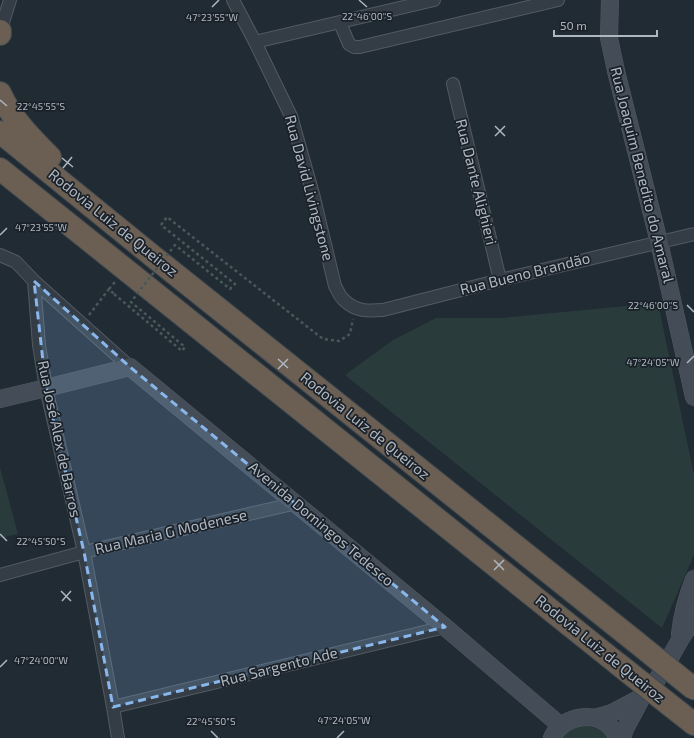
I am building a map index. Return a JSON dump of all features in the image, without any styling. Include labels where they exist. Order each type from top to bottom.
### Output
[{"type":"highway","points":[[0,93],[15,119],[32,139],[155,258]]},
{"type":"highway","name":"Rodovia Luiz de Queiroz","points":[[0,132],[155,258],[694,689]]},
{"type":"highway","name":"Rodovia Luiz de Queiroz","points":[[0,169],[687,719]]},
{"type":"street","points":[[0,33],[10,0]]},
{"type":"street","name":"Rua David Livingstone","points":[[232,0],[255,42],[291,116],[313,194],[335,286],[343,300],[356,308]]},
{"type":"street","points":[[255,42],[434,0]]},
{"type":"street","points":[[340,23],[349,44],[354,47],[360,47],[558,0]]},
{"type":"street","name":"Rua Joaquim Benedito do Amaral","points":[[610,0],[610,38],[616,71],[659,242],[694,396]]},
{"type":"street","name":"Rua Dante Alighieri","points":[[453,84],[500,280]]},
{"type":"street","name":"Rua Bueno Brandão","points":[[356,308],[367,311],[383,310],[500,280],[694,234]]},
{"type":"street","name":"Avenida Domingos Tedesco","points":[[0,255],[16,262],[34,281],[130,367],[445,627],[556,732]]},
{"type":"street","name":"Rua José Alex de Barros","points":[[34,281],[39,345],[46,388],[84,552],[114,707],[118,738]]},
{"type":"street","points":[[0,399],[130,367]]},
{"type":"street","name":"Rua Maria G Modenese","points":[[0,575],[84,552],[296,504]]},
{"type":"street","points":[[680,640],[683,614],[694,579]]},
{"type":"street","points":[[622,738],[625,729],[642,697],[664,670],[694,617]]},
{"type":"street","name":"Rua Sargento Ade","points":[[114,707],[445,627]]},
{"type":"street","points":[[595,718],[612,713],[642,697]]},
{"type":"street","points":[[556,732],[571,720],[583,717],[595,718],[606,723],[618,738]]},
{"type":"path","points":[[82,323],[109,289],[182,350],[185,347],[131,302],[175,245],[230,289],[234,284],[161,225],[167,217],[323,339],[339,341],[350,334],[356,308]]},
{"type":"highlighted area","points":[[34,281],[130,367],[445,627],[113,707],[84,552],[46,388]]},
{"type":"shaded area","points":[[658,303],[694,475],[694,555],[662,628],[345,375],[393,340],[436,318],[501,318]]},
{"type":"shaded area","points":[[0,467],[18,534],[0,538]]},
{"type":"shaded area","points":[[583,725],[597,728],[608,738],[562,738],[571,729]]}]
